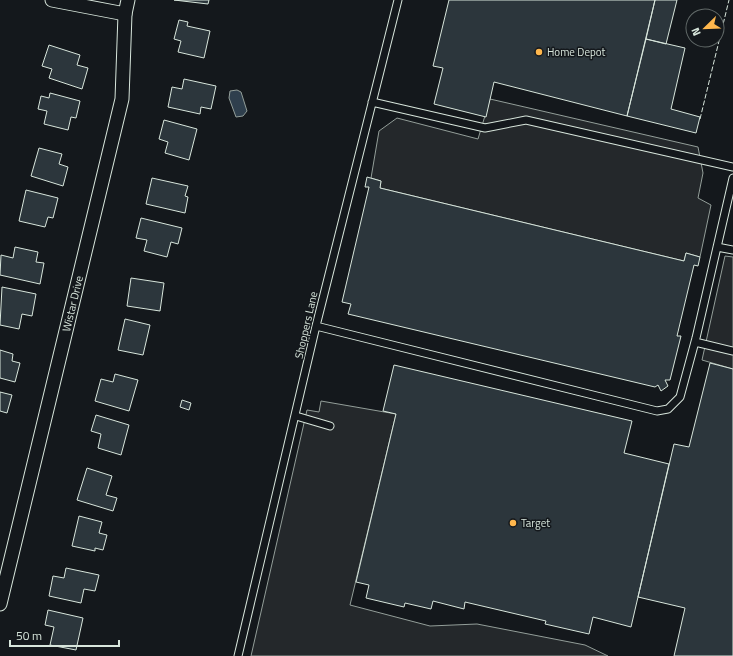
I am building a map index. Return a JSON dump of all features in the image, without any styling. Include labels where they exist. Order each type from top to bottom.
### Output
[{"type":"street","points":[[52,0],[125,14]]},
{"type":"street","name":"Wistar Drive","points":[[0,604],[122,99],[125,14],[128,0]]},
{"type":"lane","name":"Shoppers Lane","points":[[238,656],[296,416],[316,326],[398,0]]},
{"type":"lane","points":[[372,102],[485,128],[526,120],[532,121],[733,167]]},
{"type":"lane","points":[[316,326],[657,410],[668,409],[680,397],[695,342],[733,178]]},
{"type":"lane","points":[[717,247],[733,250]]},
{"type":"lane","points":[[695,342],[733,351]]},
{"type":"lane","points":[[296,416],[330,426]]},
{"type":"shaded area","points":[[490,99],[698,147],[703,173],[698,198],[711,205],[700,257],[686,253],[684,261],[380,188],[381,181],[371,178],[379,131],[397,118],[478,139]]},
{"type":"shaded area","points":[[725,256],[733,257],[733,369],[702,360]]},
{"type":"shaded area","points":[[321,401],[396,414],[350,605],[430,626],[477,624],[585,645],[608,656],[251,656],[307,410],[319,412]]},
{"type":"water","points":[[237,90],[241,92],[247,111],[243,116],[236,117],[229,98],[230,91]]},
{"type":"building","points":[[174,0],[209,0],[208,4]]},
{"type":"building","name":"Home Depot","points":[[449,0],[655,0],[627,116],[494,82],[486,117],[434,104],[443,68],[433,66]]},
{"type":"building","points":[[655,0],[677,0],[666,44],[646,39]]},
{"type":"building","points":[[179,20],[188,22],[187,26],[210,31],[204,58],[178,52],[181,41],[174,39]]},
{"type":"building","points":[[646,39],[685,48],[671,109],[700,117],[696,133],[627,116]]},
{"type":"building","points":[[49,45],[80,55],[77,65],[88,68],[82,89],[49,78],[52,69],[42,66]]},
{"type":"building","points":[[184,79],[216,86],[211,109],[201,107],[200,114],[168,107],[172,87],[182,89]]},
{"type":"building","points":[[50,93],[80,101],[76,118],[71,117],[68,130],[44,124],[47,111],[38,109],[41,96],[49,98]]},
{"type":"building","points":[[164,120],[197,129],[189,160],[165,153],[168,142],[159,139]]},
{"type":"building","points":[[39,148],[62,154],[59,164],[68,167],[63,186],[31,176]]},
{"type":"building","points":[[367,177],[381,181],[380,188],[684,261],[686,253],[700,257],[698,266],[694,265],[677,336],[681,336],[670,380],[665,380],[668,386],[661,391],[658,385],[655,387],[348,314],[351,304],[342,302],[369,187],[365,187]]},
{"type":"building","points":[[152,178],[188,186],[185,196],[188,197],[185,213],[146,204]]},
{"type":"building","points":[[26,190],[58,198],[53,218],[48,217],[45,227],[19,221]]},
{"type":"building","points":[[141,218],[182,228],[178,244],[171,242],[167,257],[144,251],[147,240],[136,238]]},
{"type":"building","points":[[15,247],[38,252],[36,262],[44,263],[40,284],[0,275],[1,255],[13,258]]},
{"type":"building","points":[[131,278],[164,283],[160,311],[127,306]]},
{"type":"building","points":[[2,287],[36,294],[32,316],[22,314],[19,329],[0,325]]},
{"type":"building","points":[[125,319],[150,325],[143,355],[118,350]]},
{"type":"building","points":[[0,350],[13,354],[12,361],[20,363],[15,382],[0,378]]},
{"type":"building","points":[[710,363],[733,369],[733,656],[674,656],[685,608],[638,597],[674,444],[689,447]]},
{"type":"building","name":"Target","points":[[394,365],[632,421],[624,453],[669,464],[631,627],[593,617],[589,634],[545,624],[546,621],[465,602],[464,609],[433,601],[431,609],[405,603],[404,607],[366,598],[369,585],[356,582],[396,414],[383,411]]},
{"type":"building","points":[[115,374],[138,380],[129,411],[95,401],[101,379],[113,382]]},
{"type":"building","points":[[0,392],[12,395],[7,413],[0,411]]},
{"type":"building","points":[[182,400],[191,403],[189,410],[180,407]]},
{"type":"building","points":[[96,415],[129,425],[121,455],[98,448],[101,434],[91,431]]},
{"type":"building","points":[[87,468],[112,476],[106,495],[117,498],[113,511],[77,500]]},
{"type":"building","points":[[79,516],[102,522],[99,533],[107,535],[103,550],[95,548],[95,551],[72,546]]},
{"type":"building","points":[[66,568],[99,575],[95,591],[84,589],[81,603],[49,596],[53,576],[64,578]]},
{"type":"building","points":[[48,610],[83,618],[76,650],[50,645],[54,627],[45,625]]},
{"type":"fence","points":[[700,119],[729,0]]},
{"type":"place","name":"Home Depot","points":[[539,52]]},
{"type":"place","name":"Target","points":[[513,523]]}]
